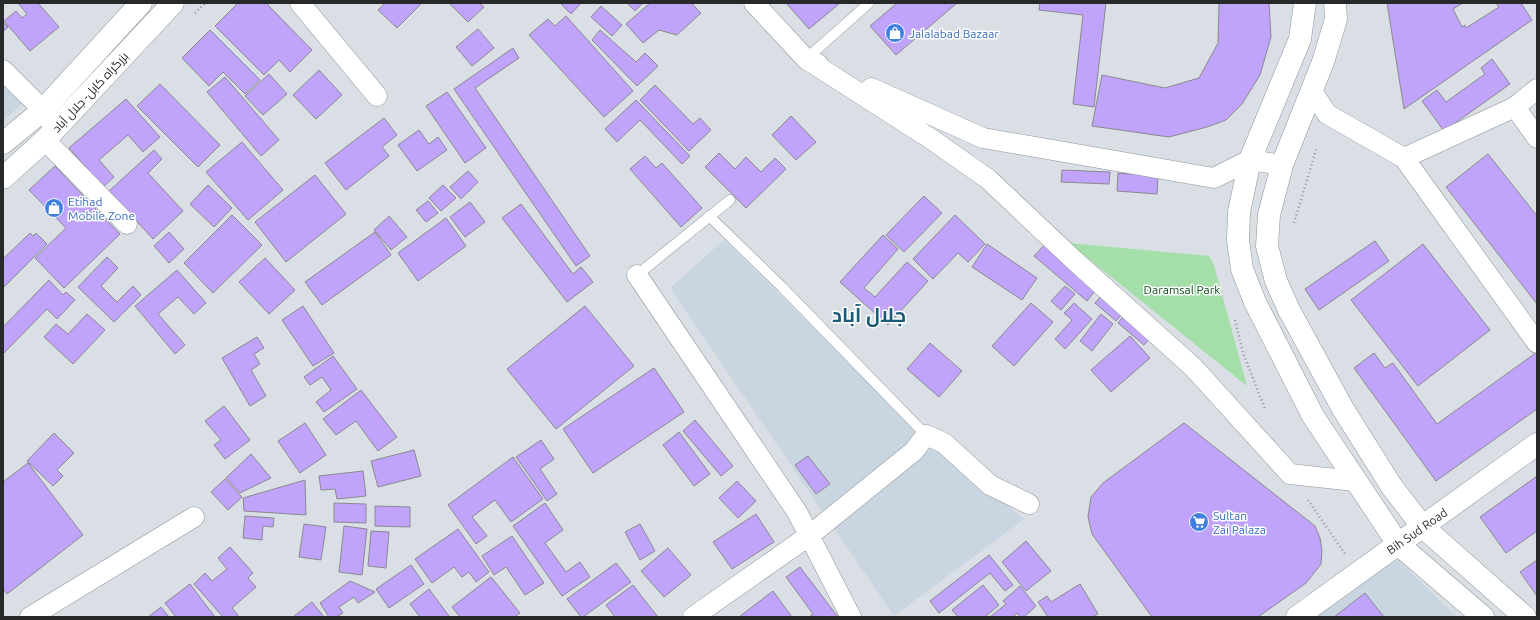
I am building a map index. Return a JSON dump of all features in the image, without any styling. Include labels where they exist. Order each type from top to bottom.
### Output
[{"type":"main road","name":"بزرگراه کابل- جلال آباد","points":[[3,143],[42,111],[141,3]]},
{"type":"main road","name":"بزرگراه کابل- جلال آباد","points":[[3,178],[51,134],[173,3]]},
{"type":"main road","points":[[1305,3],[1300,39],[1250,160],[1239,212],[1238,240],[1242,269],[1255,302],[1313,416],[1398,544],[1483,617]]},
{"type":"main road","points":[[1335,3],[1336,19],[1323,62],[1282,165],[1269,216],[1267,246],[1276,282],[1289,310],[1343,409],[1392,487],[1423,527],[1525,617]]},
{"type":"main road","name":"Bih Sud Road","points":[[1297,617],[1537,444]]},
{"type":"street","points":[[300,3],[377,96]]},
{"type":"street","points":[[754,3],[806,59],[932,139],[988,179],[1075,262],[1192,367],[1290,474],[1355,481]]},
{"type":"street","points":[[806,59],[983,138],[1214,178],[1250,160],[1282,165]]},
{"type":"street","points":[[3,70],[35,102],[42,111],[51,134],[127,224]]},
{"type":"street","points":[[1404,158],[1515,107],[1537,89]]},
{"type":"street","points":[[1312,91],[1327,114],[1404,158],[1537,343]]},
{"type":"street","points":[[1515,107],[1537,138]]},
{"type":"street","points":[[637,275],[797,512],[851,617]]},
{"type":"street","points":[[693,617],[810,535],[914,451],[926,435],[944,443],[990,485],[1029,504]]},
{"type":"street","points":[[30,617],[194,517]]},
{"type":"lane","points":[[806,59],[869,3]]},
{"type":"lane","points":[[637,275],[730,200]]},
{"type":"lane","points":[[709,216],[926,435]]},
{"type":"shaded area","points":[[3,82],[23,103],[3,121]]},
{"type":"shaded area","points":[[724,240],[932,444],[1024,519],[894,616],[670,288]]},
{"type":"shaded area","points":[[1398,560],[1457,617],[1310,617],[1327,602]]},
{"type":"green space","name":"Daramsal Park","points":[[1069,243],[1209,256],[1214,265],[1247,386]]},
{"type":"building","points":[[18,3],[38,3],[59,27],[30,51],[4,21],[16,11],[22,18],[27,14]]},
{"type":"building","points":[[238,3],[266,3],[312,50],[290,72],[279,60],[264,75],[215,26]]},
{"type":"building","points":[[385,3],[422,3],[397,28],[378,10]]},
{"type":"building","points":[[449,3],[479,3],[484,7],[468,22]]},
{"type":"building","points":[[560,3],[581,3],[571,14]]},
{"type":"building","points":[[627,3],[643,3],[635,11]]},
{"type":"building","points":[[650,3],[691,3],[701,13],[677,35],[659,30],[643,43],[626,24]]},
{"type":"building","points":[[786,3],[840,3],[809,29]]},
{"type":"building","points":[[897,3],[957,3],[896,55],[870,26]]},
{"type":"building","points":[[1040,3],[1106,3],[1094,107],[1073,104],[1083,15],[1039,10]]},
{"type":"building","points":[[1219,3],[1269,3],[1271,37],[1260,75],[1242,104],[1226,120],[1207,127],[1169,137],[1092,126],[1102,75],[1165,88],[1199,78],[1218,43]]},
{"type":"building","points":[[1387,3],[1463,3],[1453,9],[1462,27],[1465,25],[1466,28],[1499,7],[1496,3],[1521,3],[1532,20],[1404,109]]},
{"type":"building","points":[[601,6],[622,25],[612,36],[591,17]]},
{"type":"building","points":[[566,16],[633,91],[604,117],[529,35],[548,19],[555,26]]},
{"type":"building","points":[[3,22],[8,27],[3,32]]},
{"type":"building","points":[[478,29],[494,48],[472,66],[456,47]]},
{"type":"building","points":[[210,30],[260,80],[245,94],[223,72],[209,86],[182,58]]},
{"type":"building","points":[[600,30],[636,62],[645,53],[658,66],[637,86],[592,40]]},
{"type":"building","points":[[513,48],[519,58],[475,88],[590,256],[576,266],[454,89]]},
{"type":"building","points":[[1492,59],[1510,84],[1444,131],[1422,101],[1437,90],[1446,102],[1485,74],[1481,68]]},
{"type":"building","points":[[319,70],[342,95],[316,119],[293,95]]},
{"type":"building","points":[[269,74],[287,94],[263,115],[245,96]]},
{"type":"building","points":[[225,77],[279,140],[261,156],[207,92]]},
{"type":"building","points":[[160,84],[220,145],[198,167],[137,106]]},
{"type":"building","points":[[655,85],[693,124],[700,118],[711,130],[689,151],[640,100]]},
{"type":"building","points":[[447,92],[486,148],[465,163],[426,106]]},
{"type":"building","points":[[126,99],[160,137],[143,152],[128,135],[99,160],[114,177],[103,187],[69,148]]},
{"type":"building","points":[[636,100],[690,156],[682,164],[640,120],[617,142],[605,129]]},
{"type":"building","points":[[791,116],[816,142],[796,160],[772,135]]},
{"type":"building","points":[[384,118],[397,135],[382,147],[389,156],[346,190],[325,163]]},
{"type":"building","points":[[419,130],[429,144],[438,137],[447,150],[417,171],[398,145]]},
{"type":"building","points":[[242,142],[283,190],[248,220],[206,172]]},
{"type":"building","points":[[154,150],[162,159],[148,173],[183,211],[153,239],[109,191]]},
{"type":"building","points":[[719,153],[735,169],[746,157],[761,172],[775,158],[786,169],[746,208],[705,167]]},
{"type":"building","points":[[1488,154],[1537,216],[1537,304],[1446,187]]},
{"type":"building","points":[[645,156],[656,168],[662,163],[702,208],[681,227],[630,169]]},
{"type":"building","points":[[55,166],[120,234],[64,288],[35,258],[66,228],[29,190]]},
{"type":"building","points":[[1062,170],[1110,172],[1109,184],[1061,182]]},
{"type":"building","points":[[468,171],[478,182],[461,199],[450,187]]},
{"type":"building","points":[[1118,173],[1158,176],[1157,194],[1117,191]]},
{"type":"building","points":[[315,175],[346,214],[286,262],[255,222]]},
{"type":"building","points":[[208,185],[232,208],[214,227],[190,204]]},
{"type":"building","points":[[443,185],[456,198],[441,211],[429,198]]},
{"type":"building","points":[[924,196],[942,213],[904,252],[886,235]]},
{"type":"building","points":[[428,201],[438,213],[426,222],[416,210]]},
{"type":"building","points":[[470,202],[485,222],[465,237],[450,217]]},
{"type":"building","points":[[521,204],[573,274],[581,267],[593,282],[567,302],[502,218]]},
{"type":"building","points":[[232,215],[262,245],[213,293],[184,263]]},
{"type":"building","points":[[955,215],[985,244],[968,262],[958,253],[933,279],[913,259]]},
{"type":"building","points":[[389,216],[407,237],[391,250],[374,230]]},
{"type":"building","points":[[446,218],[466,246],[418,281],[398,253]]},
{"type":"building","points":[[169,232],[184,249],[169,263],[154,246]]},
{"type":"building","points":[[375,232],[391,255],[322,305],[305,282]]},
{"type":"building","points":[[30,233],[33,236],[36,233],[47,244],[3,288],[3,259]]},
{"type":"building","points":[[883,235],[898,249],[864,288],[875,297],[907,262],[928,281],[888,325],[840,282]]},
{"type":"building","points":[[1375,241],[1389,261],[1319,310],[1305,289]]},
{"type":"building","points":[[1047,242],[1099,286],[1087,301],[1034,256]]},
{"type":"building","points":[[987,244],[1037,278],[1022,300],[972,267]]},
{"type":"building","points":[[1423,244],[1490,330],[1418,386],[1351,300]]},
{"type":"building","points":[[107,257],[118,268],[101,286],[117,302],[133,286],[141,295],[114,322],[78,287]]},
{"type":"building","points":[[265,258],[295,290],[269,314],[239,282]]},
{"type":"building","points":[[177,270],[206,303],[194,314],[178,297],[158,314],[185,345],[175,354],[135,306]]},
{"type":"building","points":[[49,280],[63,295],[66,292],[75,300],[57,319],[47,309],[3,354],[3,327]]},
{"type":"building","points":[[1065,286],[1075,294],[1061,310],[1051,301]]},
{"type":"building","points":[[1103,294],[1124,312],[1116,321],[1095,303]]},
{"type":"building","points":[[1031,303],[1053,322],[1014,366],[992,346]]},
{"type":"building","points":[[1074,303],[1092,319],[1065,349],[1055,339],[1072,320],[1064,313]]},
{"type":"building","points":[[303,306],[334,353],[313,366],[282,320]]},
{"type":"building","points":[[585,306],[634,366],[556,429],[507,369]]},
{"type":"building","points":[[87,314],[105,330],[73,364],[44,337],[56,324],[68,334]]},
{"type":"building","points":[[1101,314],[1113,324],[1092,351],[1080,341]]},
{"type":"building","points":[[1125,314],[1151,337],[1144,345],[1118,323]]},
{"type":"building","points":[[1130,336],[1150,358],[1111,392],[1091,370]]},
{"type":"building","points":[[257,337],[264,348],[254,354],[260,364],[251,370],[266,396],[250,406],[222,358]]},
{"type":"building","points":[[930,343],[962,371],[939,397],[907,369]]},
{"type":"building","points":[[1537,352],[1537,409],[1436,481],[1354,368],[1374,353],[1385,368],[1393,363],[1437,424]]},
{"type":"building","points":[[333,356],[357,389],[324,412],[316,402],[331,390],[322,377],[310,385],[304,377]]},
{"type":"building","points":[[654,368],[684,412],[593,473],[563,429]]},
{"type":"building","points":[[361,390],[397,437],[378,451],[356,421],[336,435],[323,419]]},
{"type":"building","points":[[224,406],[250,440],[225,459],[214,445],[221,440],[205,421]]},
{"type":"building","points":[[695,420],[733,466],[721,476],[683,431]]},
{"type":"building","points":[[305,423],[326,455],[300,473],[278,441]]},
{"type":"building","name":"Sultan Zai Palaza","points":[[1184,423],[1315,526],[1320,538],[1322,550],[1321,564],[1306,583],[1258,617],[1152,617],[1092,534],[1088,517],[1091,497],[1103,483]]},
{"type":"building","points":[[679,432],[710,474],[694,486],[663,445]]},
{"type":"building","points":[[54,433],[74,453],[57,470],[63,476],[53,486],[27,461]]},
{"type":"building","points":[[541,440],[554,459],[540,469],[557,494],[547,501],[516,457]]},
{"type":"building","points":[[414,450],[421,476],[378,487],[371,461]]},
{"type":"building","points":[[251,454],[271,478],[240,493],[226,478]]},
{"type":"building","points":[[808,456],[830,484],[816,494],[795,465]]},
{"type":"building","points":[[513,457],[543,499],[511,522],[495,500],[472,517],[487,536],[476,544],[448,505]]},
{"type":"building","points":[[28,463],[83,535],[7,594],[3,589],[3,482]]},
{"type":"building","points":[[363,471],[366,496],[337,499],[335,489],[321,490],[319,476]]},
{"type":"building","points":[[1537,476],[1537,531],[1506,553],[1480,517]]},
{"type":"building","points":[[225,479],[242,497],[228,510],[211,492]]},
{"type":"building","points":[[305,480],[306,515],[244,511],[243,498]]},
{"type":"building","points":[[737,481],[756,501],[738,518],[719,498]]},
{"type":"building","points":[[334,503],[366,504],[366,523],[334,522]]},
{"type":"building","points":[[545,503],[563,530],[545,543],[566,572],[580,562],[590,577],[562,596],[513,526]]},
{"type":"building","points":[[375,506],[410,507],[410,527],[375,526]]},
{"type":"building","points":[[756,514],[774,542],[732,569],[713,542]]},
{"type":"building","points":[[245,516],[274,518],[273,527],[263,526],[262,540],[243,538]]},
{"type":"building","points":[[304,524],[326,527],[321,560],[299,557]]},
{"type":"building","points":[[640,524],[655,551],[640,560],[625,532]]},
{"type":"building","points":[[344,526],[367,529],[362,575],[339,572]]},
{"type":"building","points":[[458,529],[489,572],[476,582],[469,572],[462,577],[454,567],[432,583],[415,559]]},
{"type":"building","points":[[371,531],[389,532],[386,568],[368,566]]},
{"type":"building","points":[[512,536],[544,583],[525,595],[506,567],[494,575],[482,556]]},
{"type":"building","points":[[1026,541],[1051,571],[1026,591],[1002,562]]},
{"type":"building","points":[[230,547],[253,573],[248,578],[256,587],[232,608],[238,615],[236,617],[223,617],[194,584],[205,573],[212,581],[227,569],[218,558]]},
{"type":"building","points":[[668,548],[691,575],[664,597],[641,571]]},
{"type":"building","points":[[989,555],[1013,585],[1005,591],[990,573],[939,613],[930,601]]},
{"type":"building","points":[[1537,560],[1537,596],[1520,572]]},
{"type":"building","points":[[616,563],[631,582],[581,617],[567,599]]},
{"type":"building","points":[[411,565],[424,584],[389,608],[376,589]]},
{"type":"building","points":[[800,567],[838,617],[809,617],[813,614],[786,577]]},
{"type":"building","points":[[491,577],[520,613],[514,617],[460,617],[452,607]]},
{"type":"building","points":[[350,581],[375,592],[358,603],[354,597],[339,607],[343,613],[336,617],[329,617],[320,603]]},
{"type":"building","points":[[190,584],[215,617],[176,617],[165,603]]},
{"type":"building","points":[[1080,584],[1098,614],[1092,617],[1048,617],[1038,602],[1047,596],[1051,602]]},
{"type":"building","points":[[633,585],[658,617],[615,617],[606,605]]},
{"type":"building","points":[[983,585],[999,605],[985,617],[958,617],[952,610]]},
{"type":"building","points":[[1020,586],[1036,606],[1024,617],[1020,617],[1017,613],[1013,617],[990,617],[1006,604],[1003,601]]},
{"type":"building","points":[[429,589],[449,616],[448,617],[420,617],[410,604]]},
{"type":"building","points":[[773,591],[792,617],[739,617]]},
{"type":"building","points":[[1365,593],[1384,617],[1334,617]]},
{"type":"building","points":[[312,602],[324,617],[293,617]]},
{"type":"building","points":[[161,607],[169,617],[148,617]]},
{"type":"place","name":"Jalalabad Bazaar","points":[[895,33]]},
{"type":"place","name":"Etihad Mobile Zone","points":[[54,208]]},
{"type":"place","name":"Sultan Zai Palaza","points":[[1199,522]]},
{"type":"district","name":"جلال آباد","points":[[869,314]]}]
